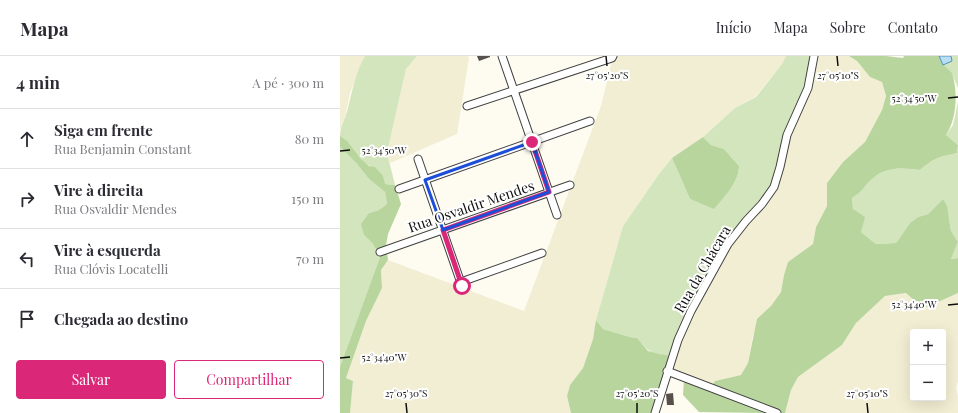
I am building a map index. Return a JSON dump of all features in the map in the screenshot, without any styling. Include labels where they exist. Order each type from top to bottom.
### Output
[{"type":"street","points":[[502,56],[557,215]]},
{"type":"street","name":"Rua da Chácara","points":[[655,413],[667,371],[678,340],[691,311],[728,244],[762,204],[774,187],[787,135],[808,88],[814,56]]},
{"type":"street","points":[[467,106],[613,57]]},
{"type":"street","points":[[399,189],[590,121]]},
{"type":"street","points":[[418,159],[461,284],[542,253]]},
{"type":"street","name":"Rua Osvaldir Mendes","points":[[380,252],[570,185]]},
{"type":"street","points":[[667,371],[777,413]]},
{"type":"highlighted area","points":[[532,142],[549,192],[443,230],[425,180]]},
{"type":"shaded area","points":[[340,56],[365,56],[350,93],[346,113],[340,129]]},
{"type":"shaded area","points":[[417,56],[469,57],[457,134],[390,163],[387,153],[406,69]]},
{"type":"shaded area","points":[[613,56],[786,56],[782,64],[755,97],[735,108],[703,137],[672,158],[623,226],[596,320],[593,339],[583,368],[570,385],[567,396],[571,413],[350,413],[353,381],[346,378],[366,321],[382,288],[381,270],[388,260],[524,311],[601,106]]},
{"type":"shaded area","points":[[814,56],[849,56],[857,61],[870,77],[882,82],[886,96],[882,110],[865,142],[843,162],[827,183],[827,206],[816,227],[813,244],[788,262],[781,292],[753,335],[748,363],[741,375],[715,381],[710,388],[667,371],[678,340]]},
{"type":"shaded area","points":[[906,293],[916,302],[927,307],[958,293],[958,381],[956,388],[958,397],[958,413],[785,413],[791,390],[798,377],[842,345],[856,323],[885,296]]},
{"type":"green space","points":[[365,56],[417,56],[406,69],[387,153],[395,185],[385,184],[375,168],[365,163],[340,136],[341,127],[347,112],[356,76]]},
{"type":"green space","points":[[786,56],[814,56],[812,71],[798,109],[774,187],[728,244],[672,356],[660,355],[652,352],[637,338],[603,329],[596,320],[623,226],[672,158],[690,199],[714,208],[734,183],[739,166],[724,149],[711,145],[703,137],[735,108],[756,97],[782,64]]},
{"type":"green space","points":[[849,56],[886,56],[903,58],[904,56],[939,56],[942,63],[952,73],[956,96],[952,121],[946,135],[958,145],[957,153],[937,158],[920,170],[895,169],[883,172],[872,179],[852,198],[853,209],[865,217],[861,232],[876,244],[896,243],[910,223],[918,217],[928,214],[943,199],[947,206],[951,231],[958,242],[951,259],[958,258],[958,293],[927,307],[916,302],[906,293],[885,296],[856,323],[842,345],[798,377],[791,390],[785,413],[777,413],[766,409],[763,413],[699,412],[683,395],[684,378],[710,388],[715,381],[741,375],[748,363],[757,319],[771,306],[781,292],[788,262],[813,244],[816,227],[827,206],[827,183],[843,162],[865,142],[882,110],[886,96],[882,82],[870,77],[857,61]]},
{"type":"green space","points":[[951,56],[958,56],[958,88],[951,72],[943,65],[952,61]]},
{"type":"green space","points":[[958,102],[958,145],[946,135],[953,125]]},
{"type":"green space","points":[[340,136],[347,141],[360,158],[369,166],[375,167],[383,176],[385,184],[395,185],[401,204],[388,234],[386,245],[388,260],[381,270],[382,288],[366,321],[346,378],[353,381],[350,413],[340,413],[340,367],[380,257],[373,244],[364,235],[361,224],[369,213],[379,210],[387,204],[385,192],[369,179],[340,147]]},
{"type":"green space","points":[[703,137],[711,145],[724,149],[739,166],[734,183],[714,209],[690,199],[672,158]]},
{"type":"green space","points":[[958,146],[958,242],[951,231],[949,218],[943,199],[928,214],[918,217],[910,223],[896,243],[876,244],[861,232],[853,209],[852,198],[872,179],[889,170],[920,170],[937,158],[957,153]]},
{"type":"green space","points":[[340,147],[369,179],[385,192],[387,204],[379,210],[369,213],[364,235],[373,244],[380,257],[340,367]]},
{"type":"green space","points":[[958,242],[958,258],[951,259]]},
{"type":"green space","points":[[596,320],[603,329],[637,338],[648,351],[672,356],[655,413],[571,413],[567,396],[570,385],[583,368],[593,339]]},
{"type":"water","points":[[939,56],[951,56],[952,61],[943,65]]},
{"type":"building","points":[[477,56],[490,56],[490,57],[479,61]]},
{"type":"building","points":[[673,393],[674,405],[667,405],[666,394]]},
{"type":"route","points":[[462,286],[443,230],[549,192],[532,142]]}]
